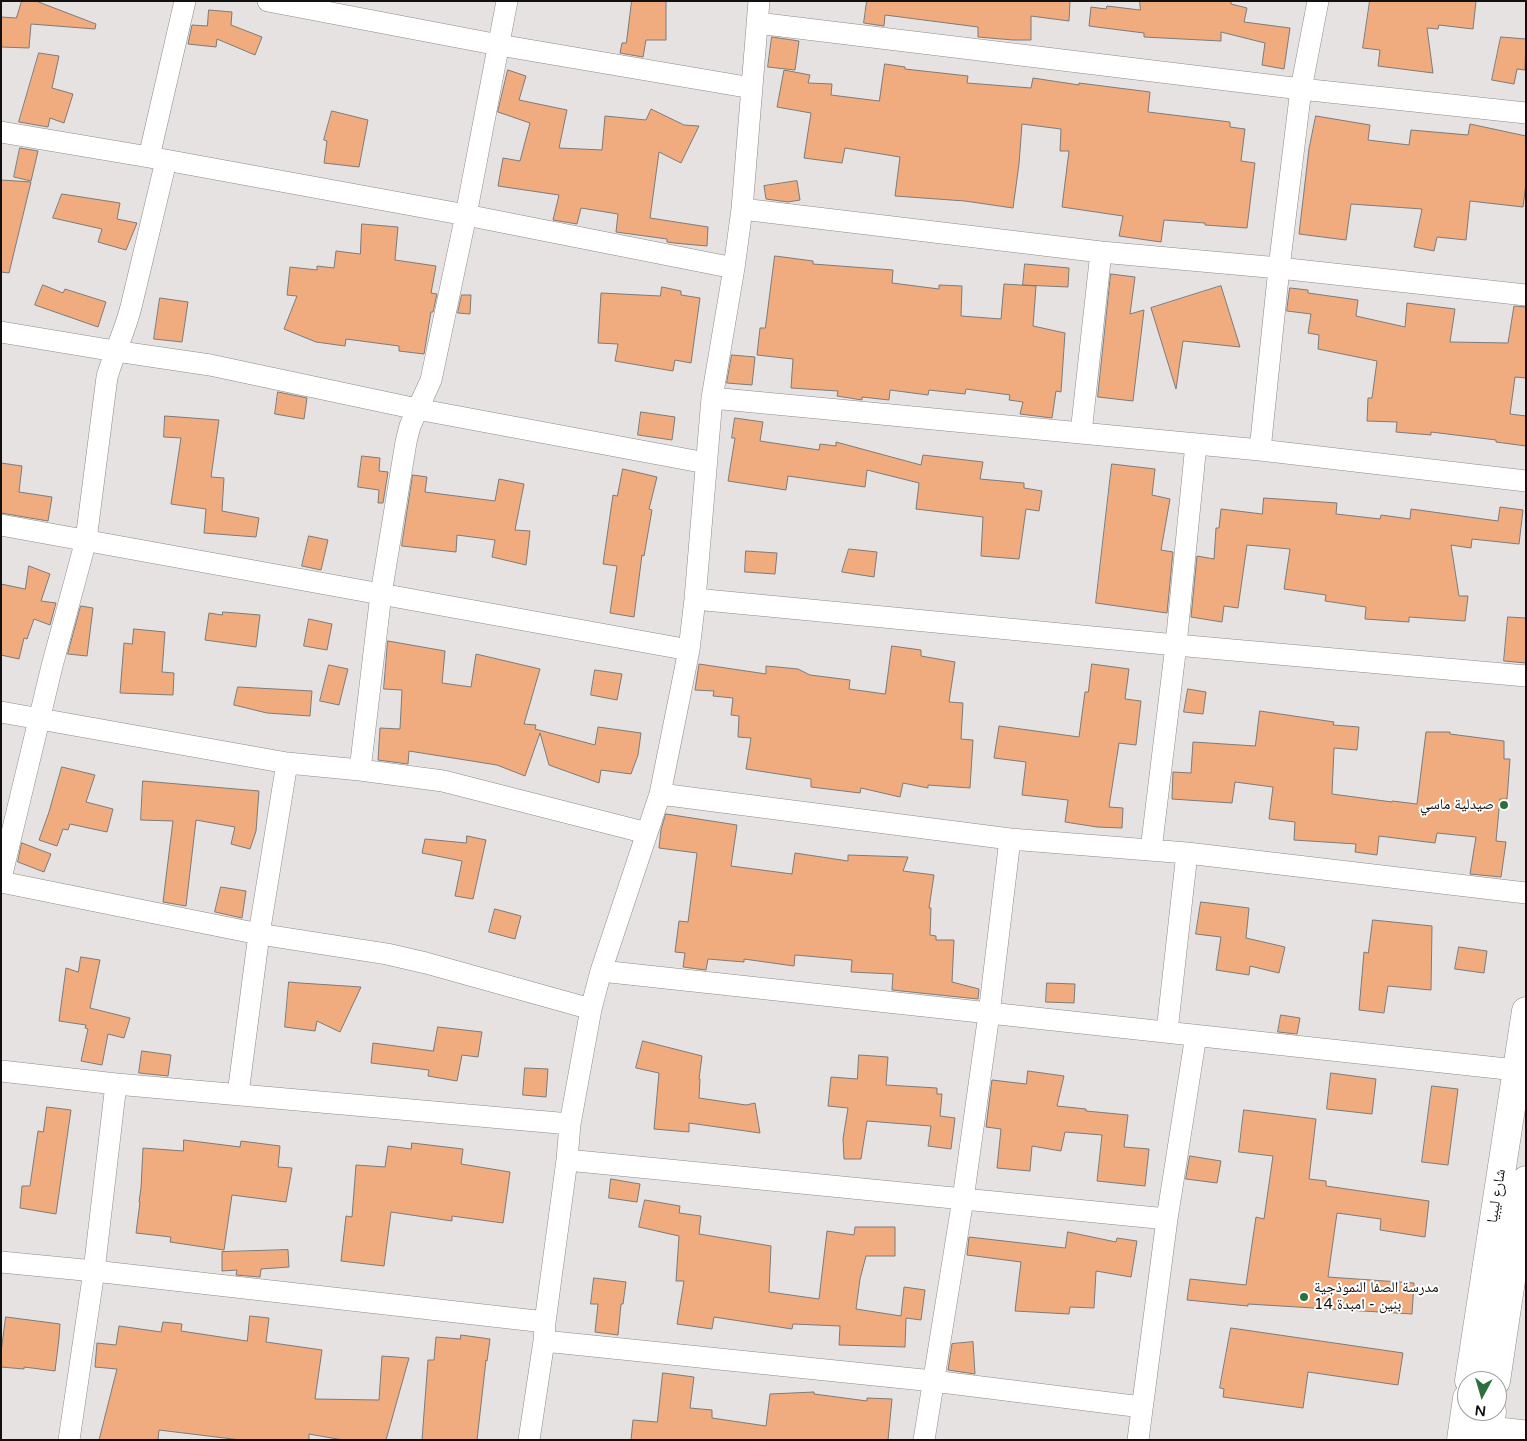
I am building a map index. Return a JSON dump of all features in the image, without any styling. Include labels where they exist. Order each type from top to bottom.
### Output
[{"type":"main road","name":"شارع ليبيا","points":[[1496,1371],[1497,1282],[1516,1070],[1526,1011]]},
{"type":"main road","name":"شارع ليبيا","points":[[1472,1371],[1497,1282],[1521,1252],[1526,1180]]},
{"type":"main road","points":[[1461,1440],[1464,1421]]},
{"type":"street","points":[[1,878],[52,666],[86,540],[107,377],[131,307],[185,1]]},
{"type":"street","points":[[268,1],[499,45],[752,88]]},
{"type":"street","points":[[360,770],[381,594],[406,442],[410,426],[431,380],[466,215],[507,1]]},
{"type":"street","points":[[529,1440],[567,1160],[570,1124],[591,1009],[601,971],[660,794],[688,650],[695,600],[712,398],[742,209],[759,1]]},
{"type":"street","points":[[1260,450],[1279,268],[1301,90],[1318,1]]},
{"type":"street","points":[[757,23],[1301,90],[1526,112]]},
{"type":"street","points":[[1,132],[466,215],[734,268]]},
{"type":"street","points":[[742,209],[1101,252],[1279,268],[1526,295]]},
{"type":"street","points":[[1081,433],[1101,252]]},
{"type":"street","points":[[1,332],[210,366],[417,409],[706,463]]},
{"type":"street","points":[[712,398],[1260,450],[1526,481]]},
{"type":"street","points":[[1151,850],[1176,645],[1196,444]]},
{"type":"street","points":[[1,525],[688,650]]},
{"type":"street","points":[[695,600],[1526,676]]},
{"type":"street","points":[[1,712],[287,763],[360,770],[451,783],[647,833]]},
{"type":"street","points":[[238,1094],[259,934],[287,763]]},
{"type":"street","points":[[660,794],[1010,839],[1188,853],[1526,893]]},
{"type":"street","points":[[924,1440],[963,1199],[989,1014],[1010,839]]},
{"type":"street","points":[[1167,1031],[1188,853]]},
{"type":"street","points":[[1,882],[259,934],[387,954],[591,1009]]},
{"type":"street","points":[[601,971],[1516,1070]]},
{"type":"street","points":[[1138,1440],[1167,1219],[1196,1036]]},
{"type":"street","points":[[1,1070],[116,1084],[570,1124]]},
{"type":"street","points":[[69,1440],[94,1271],[116,1084]]},
{"type":"street","points":[[567,1160],[1167,1219]]},
{"type":"street","points":[[1,1262],[94,1271],[544,1331],[1142,1407]]},
{"type":"street","points":[[1490,1426],[1526,1431]]},
{"type":"building","points":[[22,1],[36,1],[96,24],[95,29],[31,24],[29,48],[1,47],[1,17],[16,18]]},
{"type":"building","points":[[632,1],[666,1],[666,40],[646,40],[643,57],[620,53],[622,43],[626,43]]},
{"type":"building","points":[[867,1],[1070,1],[1069,21],[1031,16],[1031,40],[1013,40],[978,37],[978,27],[885,15],[884,26],[864,23]]},
{"type":"building","points":[[1140,1],[1231,1],[1231,4],[1247,8],[1244,22],[1290,28],[1284,69],[1262,65],[1265,43],[1221,32],[1221,41],[1144,37],[1144,33],[1089,26],[1091,7],[1106,9],[1107,6],[1140,10]]},
{"type":"building","points":[[1370,1],[1476,1],[1473,29],[1439,25],[1438,29],[1427,28],[1433,73],[1378,66],[1380,50],[1363,48]]},
{"type":"building","points":[[209,10],[232,12],[231,25],[262,37],[255,55],[217,39],[216,47],[188,44],[192,25],[207,26]]},
{"type":"building","points":[[772,37],[799,41],[795,70],[768,67]]},
{"type":"building","points":[[1501,37],[1526,39],[1525,70],[1517,69],[1514,84],[1492,80]]},
{"type":"building","points":[[39,53],[59,56],[52,88],[73,94],[64,123],[50,118],[48,127],[19,122]]},
{"type":"building","points":[[885,64],[905,67],[905,69],[968,76],[967,83],[1031,88],[1033,78],[1150,92],[1148,112],[1230,122],[1230,127],[1245,129],[1241,161],[1255,163],[1247,228],[1164,220],[1161,242],[1119,236],[1123,216],[1062,207],[1069,151],[1060,151],[1061,129],[1022,124],[1013,208],[965,201],[895,196],[900,157],[845,148],[842,163],[804,158],[811,113],[777,107],[784,70],[810,75],[808,83],[832,84],[831,95],[879,101]]},
{"type":"building","points":[[508,70],[526,76],[519,100],[567,110],[559,148],[602,150],[605,116],[646,120],[651,109],[684,125],[699,126],[681,163],[659,152],[650,218],[708,227],[707,246],[667,242],[667,239],[616,232],[618,214],[581,208],[577,224],[553,220],[559,195],[498,186],[503,158],[520,161],[530,123],[498,112]]},
{"type":"building","points":[[332,111],[368,120],[359,167],[324,163],[327,141],[324,140]]},
{"type":"building","points":[[1316,116],[1370,125],[1368,140],[1409,145],[1411,130],[1468,135],[1470,124],[1526,136],[1526,183],[1523,207],[1470,201],[1466,240],[1437,237],[1434,251],[1414,247],[1422,209],[1351,204],[1346,240],[1299,234],[1309,149]]},
{"type":"building","points":[[20,148],[38,151],[31,181],[14,177]]},
{"type":"building","points":[[1,180],[31,182],[9,273],[1,272]]},
{"type":"building","points":[[797,181],[800,200],[788,202],[766,199],[764,186]]},
{"type":"building","points":[[62,194],[120,203],[117,219],[137,223],[126,250],[98,242],[102,229],[53,218]]},
{"type":"building","points":[[362,224],[398,227],[395,260],[436,266],[431,293],[437,294],[433,312],[431,312],[424,354],[399,351],[399,346],[346,339],[345,346],[316,342],[284,329],[297,296],[287,295],[290,267],[317,270],[317,266],[334,268],[336,251],[360,254]]},
{"type":"building","points":[[775,256],[813,261],[813,264],[893,270],[892,283],[939,289],[939,285],[962,286],[961,316],[1001,319],[1004,284],[1036,286],[1033,326],[1065,333],[1061,392],[1056,391],[1052,418],[1020,414],[1023,402],[1009,400],[1010,395],[966,389],[965,394],[929,390],[928,395],[890,390],[889,400],[862,397],[862,400],[837,396],[838,391],[791,388],[793,359],[757,355],[760,328],[765,328]]},
{"type":"building","points":[[1025,264],[1069,268],[1068,287],[1023,285]]},
{"type":"building","points":[[1111,274],[1135,277],[1130,314],[1144,310],[1133,401],[1098,397]]},
{"type":"building","points":[[43,285],[63,293],[65,289],[106,302],[98,327],[35,305]]},
{"type":"building","points":[[1221,286],[1240,347],[1183,341],[1176,389],[1151,308]]},
{"type":"building","points":[[662,287],[681,291],[681,295],[700,298],[691,363],[675,360],[673,371],[615,361],[618,344],[598,343],[601,293],[660,296]]},
{"type":"building","points":[[1290,288],[1308,290],[1308,293],[1358,300],[1356,316],[1405,327],[1407,303],[1455,309],[1450,342],[1508,343],[1514,306],[1526,307],[1526,378],[1515,377],[1510,414],[1526,416],[1526,446],[1496,442],[1496,440],[1431,432],[1431,435],[1396,432],[1397,422],[1367,421],[1368,398],[1372,398],[1377,361],[1318,349],[1319,335],[1308,333],[1311,314],[1287,311]]},
{"type":"building","points":[[462,295],[471,295],[470,314],[458,313]]},
{"type":"building","points":[[160,298],[188,302],[182,342],[154,339]]},
{"type":"building","points":[[732,355],[755,357],[752,385],[727,383]]},
{"type":"building","points":[[278,392],[307,398],[304,419],[275,414]]},
{"type":"building","points":[[641,412],[675,417],[672,440],[638,435]]},
{"type":"building","points":[[165,416],[219,420],[211,477],[224,478],[222,511],[259,518],[256,537],[204,533],[206,509],[171,504],[181,438],[164,437]]},
{"type":"building","points":[[735,418],[763,422],[760,441],[819,450],[820,444],[836,446],[836,442],[921,465],[923,455],[983,462],[980,479],[1024,483],[1024,488],[1042,491],[1039,511],[1026,509],[1019,559],[981,556],[983,517],[916,509],[919,483],[867,470],[865,487],[788,476],[786,490],[728,481],[735,438],[732,438]]},
{"type":"building","points":[[362,456],[380,458],[379,471],[388,472],[383,503],[378,503],[379,490],[358,487]]},
{"type":"building","points":[[1,463],[22,466],[19,492],[52,497],[48,521],[1,513]]},
{"type":"building","points":[[1112,464],[1155,469],[1152,495],[1170,499],[1161,550],[1173,552],[1167,613],[1096,603]]},
{"type":"building","points":[[623,469],[657,477],[649,509],[652,510],[644,556],[642,555],[634,617],[610,613],[617,566],[603,564],[613,495],[617,496]]},
{"type":"building","points":[[413,475],[427,477],[425,492],[495,501],[499,479],[524,484],[515,530],[530,531],[526,565],[492,557],[495,540],[457,535],[456,552],[402,546]]},
{"type":"building","points":[[1264,498],[1337,503],[1336,514],[1380,519],[1381,515],[1410,519],[1411,509],[1498,521],[1500,507],[1523,510],[1519,544],[1472,539],[1471,548],[1451,545],[1459,596],[1468,596],[1465,621],[1409,617],[1409,622],[1365,619],[1366,607],[1325,601],[1326,595],[1284,589],[1290,549],[1247,545],[1238,608],[1224,606],[1222,622],[1191,617],[1197,556],[1214,559],[1216,528],[1219,528],[1221,509],[1262,514]]},
{"type":"building","points":[[309,536],[328,540],[321,570],[302,566]]},
{"type":"building","points":[[849,549],[877,552],[874,577],[842,572]]},
{"type":"building","points":[[746,551],[777,553],[775,574],[745,572]]},
{"type":"building","points":[[29,566],[50,574],[41,601],[56,603],[50,625],[34,619],[27,639],[24,638],[19,659],[1,655],[1,584],[25,589]]},
{"type":"building","points":[[81,606],[93,608],[87,656],[68,654]]},
{"type":"building","points":[[223,612],[260,615],[256,647],[205,640],[209,613],[222,615]]},
{"type":"building","points":[[1508,617],[1526,618],[1526,663],[1504,661]]},
{"type":"building","points":[[309,619],[332,624],[327,650],[304,646]]},
{"type":"building","points":[[134,629],[165,632],[162,672],[174,673],[173,695],[120,693],[124,643],[132,644]]},
{"type":"building","points":[[388,641],[445,651],[442,683],[471,687],[476,654],[540,669],[524,724],[536,725],[535,729],[595,745],[598,727],[641,733],[638,755],[631,774],[601,770],[599,783],[549,765],[540,733],[525,776],[497,765],[409,751],[408,764],[378,760],[380,728],[400,729],[402,690],[384,689]]},
{"type":"building","points":[[892,646],[921,650],[921,656],[955,662],[949,702],[963,703],[961,739],[973,740],[970,788],[928,785],[928,788],[903,783],[900,797],[861,788],[860,793],[811,787],[811,779],[746,769],[751,738],[738,737],[739,716],[731,715],[733,698],[713,696],[714,691],[695,690],[699,664],[766,674],[766,666],[798,669],[810,675],[850,680],[849,689],[885,694]]},
{"type":"building","points":[[1092,664],[1129,669],[1125,699],[1141,701],[1136,745],[1119,743],[1109,807],[1123,808],[1122,828],[1097,827],[1065,822],[1068,800],[1022,795],[1026,762],[994,758],[999,726],[1079,737],[1085,692],[1088,692]]},
{"type":"building","points":[[329,665],[348,669],[339,705],[320,701]]},
{"type":"building","points":[[595,670],[622,674],[617,700],[591,695]]},
{"type":"building","points":[[238,687],[312,691],[310,716],[267,713],[234,705]]},
{"type":"building","points":[[1188,689],[1206,692],[1203,714],[1184,712]]},
{"type":"building","points":[[1260,711],[1334,722],[1333,725],[1359,727],[1357,750],[1334,748],[1332,794],[1392,802],[1417,804],[1426,732],[1450,732],[1450,734],[1504,741],[1504,759],[1510,759],[1507,799],[1500,799],[1496,841],[1506,842],[1501,877],[1470,874],[1476,837],[1437,833],[1435,843],[1379,836],[1377,855],[1355,852],[1356,844],[1294,840],[1295,822],[1269,819],[1273,787],[1235,782],[1232,803],[1172,799],[1173,772],[1191,773],[1193,742],[1255,746]]},
{"type":"building","points":[[62,767],[95,775],[86,802],[113,809],[107,832],[70,824],[68,830],[63,829],[57,846],[39,840]]},
{"type":"building","points":[[143,781],[259,791],[256,831],[250,849],[231,844],[235,827],[196,820],[186,906],[163,902],[173,821],[141,820]]},
{"type":"building","points":[[666,814],[737,825],[731,866],[792,874],[795,853],[848,861],[848,855],[908,857],[903,871],[934,875],[929,908],[931,908],[930,935],[936,936],[936,940],[954,940],[952,982],[979,989],[978,999],[892,990],[893,974],[851,972],[852,960],[795,955],[794,966],[744,959],[744,962],[708,959],[706,970],[683,967],[685,953],[675,952],[679,921],[688,922],[697,853],[659,848],[661,830]]},
{"type":"building","points":[[467,836],[486,840],[473,899],[455,896],[462,861],[422,853],[425,839],[466,843]]},
{"type":"building","points":[[22,843],[51,854],[44,872],[18,862]]},
{"type":"building","points":[[221,887],[246,891],[242,918],[215,912]]},
{"type":"building","points":[[1201,902],[1249,908],[1246,938],[1285,947],[1279,973],[1250,966],[1249,975],[1216,970],[1221,937],[1196,934]]},
{"type":"building","points":[[495,909],[521,916],[515,939],[489,932]]},
{"type":"building","points":[[1373,920],[1432,926],[1431,990],[1388,986],[1384,1013],[1359,1010],[1364,952],[1368,953]]},
{"type":"building","points":[[1459,947],[1487,951],[1484,973],[1455,969]]},
{"type":"building","points":[[81,957],[100,960],[90,1008],[130,1018],[124,1038],[108,1034],[102,1065],[81,1061],[88,1029],[85,1028],[86,1025],[59,1021],[66,968],[78,972]]},
{"type":"building","points":[[289,982],[361,987],[340,1032],[317,1021],[315,1031],[285,1027]]},
{"type":"building","points":[[1047,983],[1075,984],[1074,1003],[1046,1002]]},
{"type":"building","points":[[1281,1015],[1300,1018],[1297,1034],[1278,1032]]},
{"type":"building","points":[[438,1027],[482,1032],[478,1057],[462,1055],[457,1081],[428,1076],[429,1070],[371,1063],[373,1043],[433,1051]]},
{"type":"building","points":[[643,1041],[702,1056],[699,1098],[746,1105],[755,1103],[760,1133],[689,1123],[689,1132],[654,1129],[659,1073],[636,1068]]},
{"type":"building","points":[[142,1051],[171,1055],[168,1076],[139,1073]]},
{"type":"building","points":[[859,1055],[888,1057],[886,1085],[937,1088],[937,1094],[942,1094],[940,1116],[955,1118],[951,1149],[928,1146],[931,1126],[867,1121],[861,1159],[844,1159],[843,1139],[848,1108],[828,1106],[831,1077],[857,1079]]},
{"type":"building","points":[[525,1068],[548,1069],[546,1097],[523,1095]]},
{"type":"building","points":[[1028,1071],[1064,1076],[1057,1106],[1128,1115],[1124,1147],[1149,1149],[1145,1186],[1097,1181],[1102,1135],[1065,1132],[1061,1151],[1032,1146],[1030,1171],[997,1168],[1001,1129],[986,1127],[992,1080],[1026,1084]]},
{"type":"building","points":[[1331,1073],[1376,1079],[1372,1114],[1327,1109]]},
{"type":"building","points":[[1432,1086],[1458,1089],[1448,1165],[1422,1162]]},
{"type":"building","points":[[47,1107],[71,1110],[56,1214],[20,1208],[22,1186],[30,1186],[38,1131],[43,1132]]},
{"type":"building","points":[[1244,1110],[1316,1119],[1309,1179],[1326,1181],[1326,1186],[1429,1201],[1425,1237],[1380,1230],[1381,1219],[1337,1213],[1328,1277],[1414,1283],[1412,1314],[1248,1304],[1248,1306],[1187,1300],[1190,1279],[1246,1285],[1256,1217],[1264,1219],[1273,1156],[1239,1152]]},
{"type":"building","points":[[184,1140],[240,1147],[241,1141],[280,1146],[278,1167],[292,1168],[286,1202],[232,1195],[224,1250],[170,1242],[171,1237],[136,1233],[143,1148],[183,1151]]},
{"type":"building","points":[[412,1143],[463,1149],[461,1164],[510,1172],[503,1223],[452,1216],[452,1221],[391,1212],[384,1266],[341,1261],[346,1216],[352,1217],[356,1165],[385,1167],[388,1146],[411,1149]]},
{"type":"building","points":[[1190,1156],[1221,1161],[1217,1183],[1186,1179]]},
{"type":"building","points":[[611,1179],[640,1184],[637,1202],[609,1198]]},
{"type":"building","points":[[645,1200],[680,1206],[679,1213],[701,1216],[699,1234],[771,1246],[769,1292],[819,1299],[827,1231],[854,1235],[855,1227],[895,1227],[895,1256],[866,1256],[860,1279],[856,1309],[901,1316],[904,1287],[925,1290],[921,1320],[906,1318],[905,1347],[839,1345],[840,1326],[793,1324],[792,1329],[714,1317],[712,1329],[677,1324],[684,1281],[676,1281],[679,1236],[639,1227]]},
{"type":"building","points":[[1068,1232],[1116,1242],[1117,1238],[1137,1241],[1131,1277],[1096,1271],[1094,1308],[1070,1307],[1069,1314],[1015,1311],[1021,1262],[967,1255],[969,1237],[1065,1248]]},
{"type":"building","points":[[288,1250],[289,1267],[261,1269],[260,1277],[236,1275],[237,1270],[222,1271],[222,1252]]},
{"type":"building","points":[[594,1278],[626,1282],[623,1304],[621,1304],[618,1335],[595,1332],[598,1304],[591,1304]]},
{"type":"building","points":[[250,1316],[269,1318],[266,1342],[322,1350],[315,1399],[379,1400],[382,1356],[409,1358],[386,1440],[343,1440],[309,1434],[309,1440],[241,1440],[159,1430],[158,1440],[99,1440],[117,1369],[95,1367],[97,1343],[116,1345],[119,1326],[161,1332],[163,1322],[182,1324],[181,1331],[247,1341]]},
{"type":"building","points":[[6,1317],[60,1324],[55,1371],[24,1367],[24,1369],[1,1367]]},
{"type":"building","points":[[1231,1328],[1403,1353],[1398,1385],[1308,1372],[1303,1408],[1223,1397],[1224,1389],[1220,1388]]},
{"type":"building","points":[[461,1335],[490,1339],[477,1440],[422,1440],[428,1360],[434,1360],[436,1337],[460,1339]]},
{"type":"building","points":[[973,1342],[975,1374],[948,1370],[952,1344]]},
{"type":"building","points":[[663,1373],[694,1377],[690,1408],[712,1410],[712,1418],[766,1426],[770,1394],[814,1392],[814,1394],[867,1401],[867,1398],[892,1399],[888,1440],[631,1440],[633,1420],[657,1422]]},
{"type":"place","name":"صيدلية ماسي","points":[[1504,805]]},
{"type":"place","name":"مدرسة الصفا النموذجية بنين - امبدة 14","points":[[1304,1297]]}]
